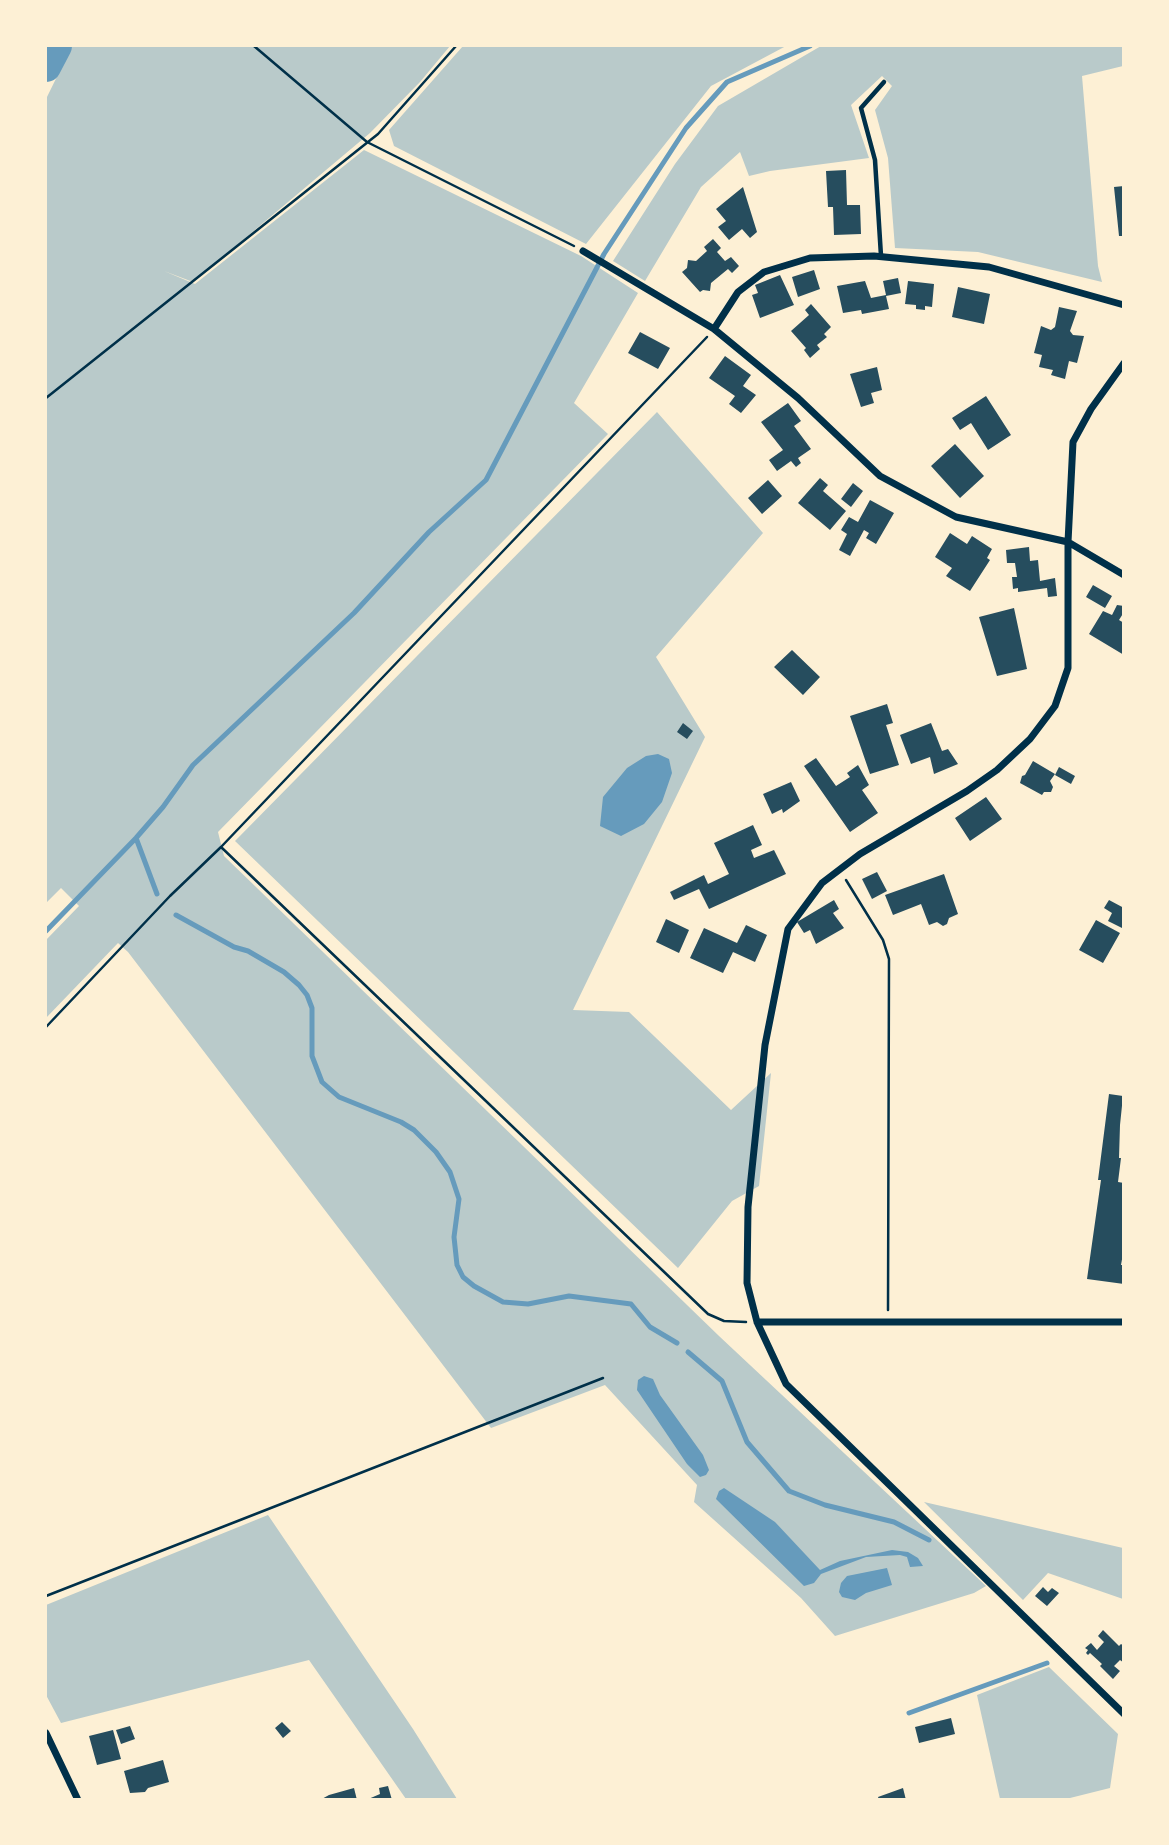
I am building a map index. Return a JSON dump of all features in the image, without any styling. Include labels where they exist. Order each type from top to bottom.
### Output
[{"type":"street","points":[[583,251],[714,329],[798,398],[880,476],[956,517],[1068,542],[1124,575]]},
{"type":"street","points":[[714,329],[738,292],[764,272],[810,258],[881,257],[989,267],[1124,305]]},
{"type":"street","points":[[1124,363],[1120,376],[1091,409],[1073,442],[1068,542],[1068,668],[1055,706],[1030,739],[997,769],[967,791],[839,868],[822,883],[788,929],[765,1045],[747,1207],[747,1283],[757,1322],[786,1384],[1124,1714]]},
{"type":"street","points":[[757,1322],[1124,1322]]},
{"type":"street","points":[[46,1733],[78,1800]]},
{"type":"lane","points":[[881,257],[875,160],[861,108],[884,82]]},
{"type":"path","points":[[254,46],[367,142],[583,251]]},
{"type":"path","points":[[46,398],[378,134],[456,46]]},
{"type":"path","points":[[46,1027],[714,329]]},
{"type":"path","points":[[221,847],[708,1314],[724,1321],[757,1322]]},
{"type":"path","points":[[839,868],[883,940],[889,959],[888,1320]]},
{"type":"path","points":[[46,1596],[603,1378]]},
{"type":"shaded area","points":[[72,46],[450,46],[420,82],[370,133],[193,282],[164,271],[195,284],[364,150],[581,256],[638,293],[574,403],[608,434],[218,832],[224,856],[719,1336],[986,1586],[974,1593],[835,1636],[801,1598],[694,1502],[697,1485],[605,1385],[491,1428],[128,952],[118,943],[46,1018],[46,940],[79,906],[61,888],[46,903],[46,99]]},
{"type":"shaded area","points":[[463,46],[786,46],[711,86],[586,244],[394,146],[389,130]]},
{"type":"shaded area","points":[[821,46],[1123,46],[1123,66],[1082,76],[1098,266],[1102,282],[978,252],[895,248],[888,158],[875,110],[892,86],[882,76],[851,105],[869,158],[749,176],[740,152],[701,187],[645,281],[613,261],[675,164],[718,106]]},
{"type":"shaded area","points":[[657,412],[763,533],[656,657],[705,737],[573,1010],[629,1012],[731,1110],[771,1073],[759,1186],[732,1201],[678,1268],[235,841]]},
{"type":"shaded area","points":[[924,1502],[1123,1548],[1123,1599],[1048,1573],[1023,1600]]},
{"type":"shaded area","points":[[268,1515],[413,1729],[457,1799],[406,1799],[309,1660],[61,1723],[46,1695],[46,1605]]},
{"type":"shaded area","points":[[1049,1667],[1118,1734],[1110,1788],[1066,1799],[1000,1799],[977,1695]]},
{"type":"water","points":[[658,754],[669,759],[672,773],[662,802],[644,824],[621,836],[600,826],[603,797],[627,768],[646,756]]},
{"type":"water","points":[[644,1376],[653,1379],[660,1395],[703,1455],[709,1470],[706,1475],[700,1477],[687,1464],[637,1390],[638,1380]]},
{"type":"water","points":[[724,1488],[775,1522],[820,1570],[840,1561],[892,1550],[908,1552],[918,1558],[923,1566],[910,1567],[907,1557],[900,1555],[866,1557],[821,1574],[814,1583],[804,1586],[716,1499],[719,1491]]},
{"type":"water","points":[[887,1568],[892,1585],[866,1593],[855,1600],[842,1597],[839,1592],[841,1583],[847,1576]]},
{"type":"building","points":[[846,170],[847,205],[860,205],[861,234],[834,235],[833,207],[828,207],[826,171]]},
{"type":"building","points":[[1124,186],[1124,236],[1119,236],[1114,187]]},
{"type":"building","points":[[743,187],[757,232],[750,238],[742,229],[729,240],[718,227],[726,221],[716,209]]},
{"type":"building","points":[[713,239],[721,248],[717,252],[725,261],[731,257],[739,266],[732,273],[728,269],[711,283],[710,291],[700,292],[682,272],[687,268],[688,260],[696,261],[707,251],[704,247]]},
{"type":"building","points":[[814,270],[820,289],[798,297],[792,277]]},
{"type":"building","points":[[780,275],[794,305],[760,318],[752,295],[758,293],[755,285]]},
{"type":"building","points":[[898,278],[901,293],[886,296],[889,309],[862,314],[861,310],[843,313],[837,286],[865,281],[871,298],[886,295],[883,281]]},
{"type":"building","points":[[908,281],[934,284],[932,307],[925,306],[925,310],[916,309],[916,305],[905,304]]},
{"type":"building","points":[[958,287],[990,294],[984,324],[952,317]]},
{"type":"building","points":[[811,304],[831,327],[824,334],[827,337],[817,345],[820,349],[810,358],[804,350],[806,348],[791,331],[809,315],[805,310]]},
{"type":"building","points":[[1059,307],[1077,311],[1070,331],[1073,335],[1084,336],[1077,363],[1069,361],[1065,379],[1051,375],[1053,370],[1039,367],[1042,355],[1034,353],[1041,326],[1051,330],[1055,327]]},
{"type":"building","points":[[640,332],[670,348],[658,369],[628,353]]},
{"type":"building","points":[[725,356],[751,375],[743,386],[756,395],[741,413],[729,404],[735,396],[709,378]]},
{"type":"building","points":[[877,367],[882,390],[871,393],[874,403],[861,407],[850,374]]},
{"type":"building","points":[[986,396],[1011,435],[988,450],[971,423],[960,430],[952,418]]},
{"type":"building","points":[[788,403],[801,421],[794,426],[811,449],[798,458],[801,463],[796,467],[791,461],[777,471],[769,460],[783,450],[761,422]]},
{"type":"building","points":[[955,444],[984,476],[960,498],[931,466]]},
{"type":"building","points":[[820,478],[828,485],[823,491],[846,511],[830,530],[798,503]]},
{"type":"building","points":[[768,480],[782,496],[762,514],[748,498]]},
{"type":"building","points":[[853,483],[863,491],[851,507],[841,499]]},
{"type":"building","points":[[870,500],[894,513],[876,544],[866,538],[869,533],[864,530],[850,556],[839,550],[847,534],[841,530],[849,517],[858,522]]},
{"type":"building","points":[[950,533],[967,544],[972,536],[992,549],[987,558],[990,560],[970,591],[946,576],[952,568],[935,557]]},
{"type":"building","points":[[1029,547],[1030,561],[1038,560],[1040,581],[1055,578],[1057,596],[1048,597],[1047,588],[1018,592],[1018,588],[1013,589],[1012,577],[1017,577],[1015,563],[1007,563],[1006,550]]},
{"type":"building","points":[[1093,585],[1112,596],[1105,608],[1086,597]]},
{"type":"building","points":[[1117,605],[1124,606],[1119,620],[1124,623],[1124,655],[1089,634],[1103,611],[1112,615]]},
{"type":"building","points":[[1014,608],[1027,669],[997,676],[979,617]]},
{"type":"building","points":[[792,650],[820,677],[803,695],[774,667]]},
{"type":"building","points":[[887,704],[893,723],[886,725],[899,765],[870,774],[850,716]]},
{"type":"building","points":[[683,723],[693,731],[687,739],[677,732]]},
{"type":"building","points":[[931,723],[942,751],[948,749],[958,764],[934,774],[930,757],[911,764],[900,735]]},
{"type":"building","points":[[816,758],[836,786],[850,777],[847,773],[858,765],[869,785],[862,790],[878,813],[850,832],[804,766]]},
{"type":"building","points":[[1033,761],[1055,774],[1050,781],[1053,787],[1051,792],[1044,792],[1042,795],[1020,783]]},
{"type":"building","points":[[1059,767],[1075,776],[1071,784],[1055,775]]},
{"type":"building","points":[[791,782],[800,801],[783,813],[782,809],[772,814],[763,794]]},
{"type":"building","points":[[986,797],[1002,819],[970,841],[955,818]]},
{"type":"building","points":[[753,825],[762,845],[751,850],[754,858],[774,850],[786,874],[709,909],[699,889],[674,900],[670,892],[704,875],[708,884],[729,874],[714,843]]},
{"type":"building","points":[[877,872],[887,891],[872,899],[862,879]]},
{"type":"building","points":[[944,874],[958,914],[949,918],[947,924],[943,926],[937,922],[929,925],[921,904],[893,915],[885,895]]},
{"type":"building","points":[[834,900],[839,909],[833,913],[844,928],[816,944],[810,930],[804,933],[797,922]]},
{"type":"building","points":[[1109,900],[1124,908],[1122,928],[1108,921],[1112,913],[1104,908]]},
{"type":"building","points":[[666,919],[689,930],[679,953],[656,942]]},
{"type":"building","points":[[1096,920],[1120,933],[1103,963],[1079,950]]},
{"type":"building","points":[[746,925],[767,935],[755,962],[733,952],[723,973],[690,958],[704,928],[737,943]]},
{"type":"building","points":[[1109,1094],[1123,1096],[1118,1182],[1124,1183],[1124,1248],[1121,1265],[1124,1265],[1124,1284],[1087,1279],[1101,1180],[1098,1180]]},
{"type":"building","points":[[1043,1587],[1048,1592],[1052,1588],[1059,1593],[1047,1606],[1035,1596]]},
{"type":"building","points":[[1103,1630],[1119,1646],[1124,1646],[1124,1663],[1120,1660],[1114,1666],[1120,1671],[1113,1679],[1100,1666],[1102,1664],[1090,1653],[1086,1653],[1088,1650],[1085,1648],[1091,1643],[1097,1650],[1104,1642],[1098,1636]]},
{"type":"building","points":[[951,1718],[955,1734],[919,1743],[915,1727]]},
{"type":"building","points":[[282,1722],[291,1731],[283,1738],[275,1728]]},
{"type":"building","points":[[130,1726],[135,1739],[121,1744],[116,1730]]},
{"type":"building","points":[[113,1730],[121,1759],[97,1765],[89,1736]]},
{"type":"building","points":[[163,1760],[169,1782],[148,1788],[145,1792],[130,1793],[124,1771]]},
{"type":"building","points":[[388,1786],[392,1800],[366,1800],[380,1794],[379,1788]]},
{"type":"building","points":[[354,1788],[357,1800],[320,1800],[329,1795]]},
{"type":"building","points":[[903,1788],[906,1800],[879,1800],[878,1797]]},
{"type":"waterway","points":[[46,67],[57,46]]},
{"type":"waterway","points":[[46,931],[136,838],[163,807],[193,765],[354,613],[429,532],[486,480],[604,254],[686,128],[727,82],[810,46]]},
{"type":"waterway","points":[[136,838],[157,894]]},
{"type":"waterway","points":[[176,915],[234,947],[248,951],[284,972],[299,985],[312,1008],[312,1056],[322,1082],[339,1097],[401,1122],[414,1130],[436,1152],[450,1172],[459,1199],[454,1237],[457,1265],[463,1277],[503,1302],[528,1304],[569,1296],[631,1304],[650,1327],[677,1343]]},
{"type":"waterway","points":[[688,1352],[722,1381],[747,1442],[789,1491],[825,1505],[894,1522],[929,1540]]},
{"type":"waterway","points":[[909,1713],[1047,1663]]}]
